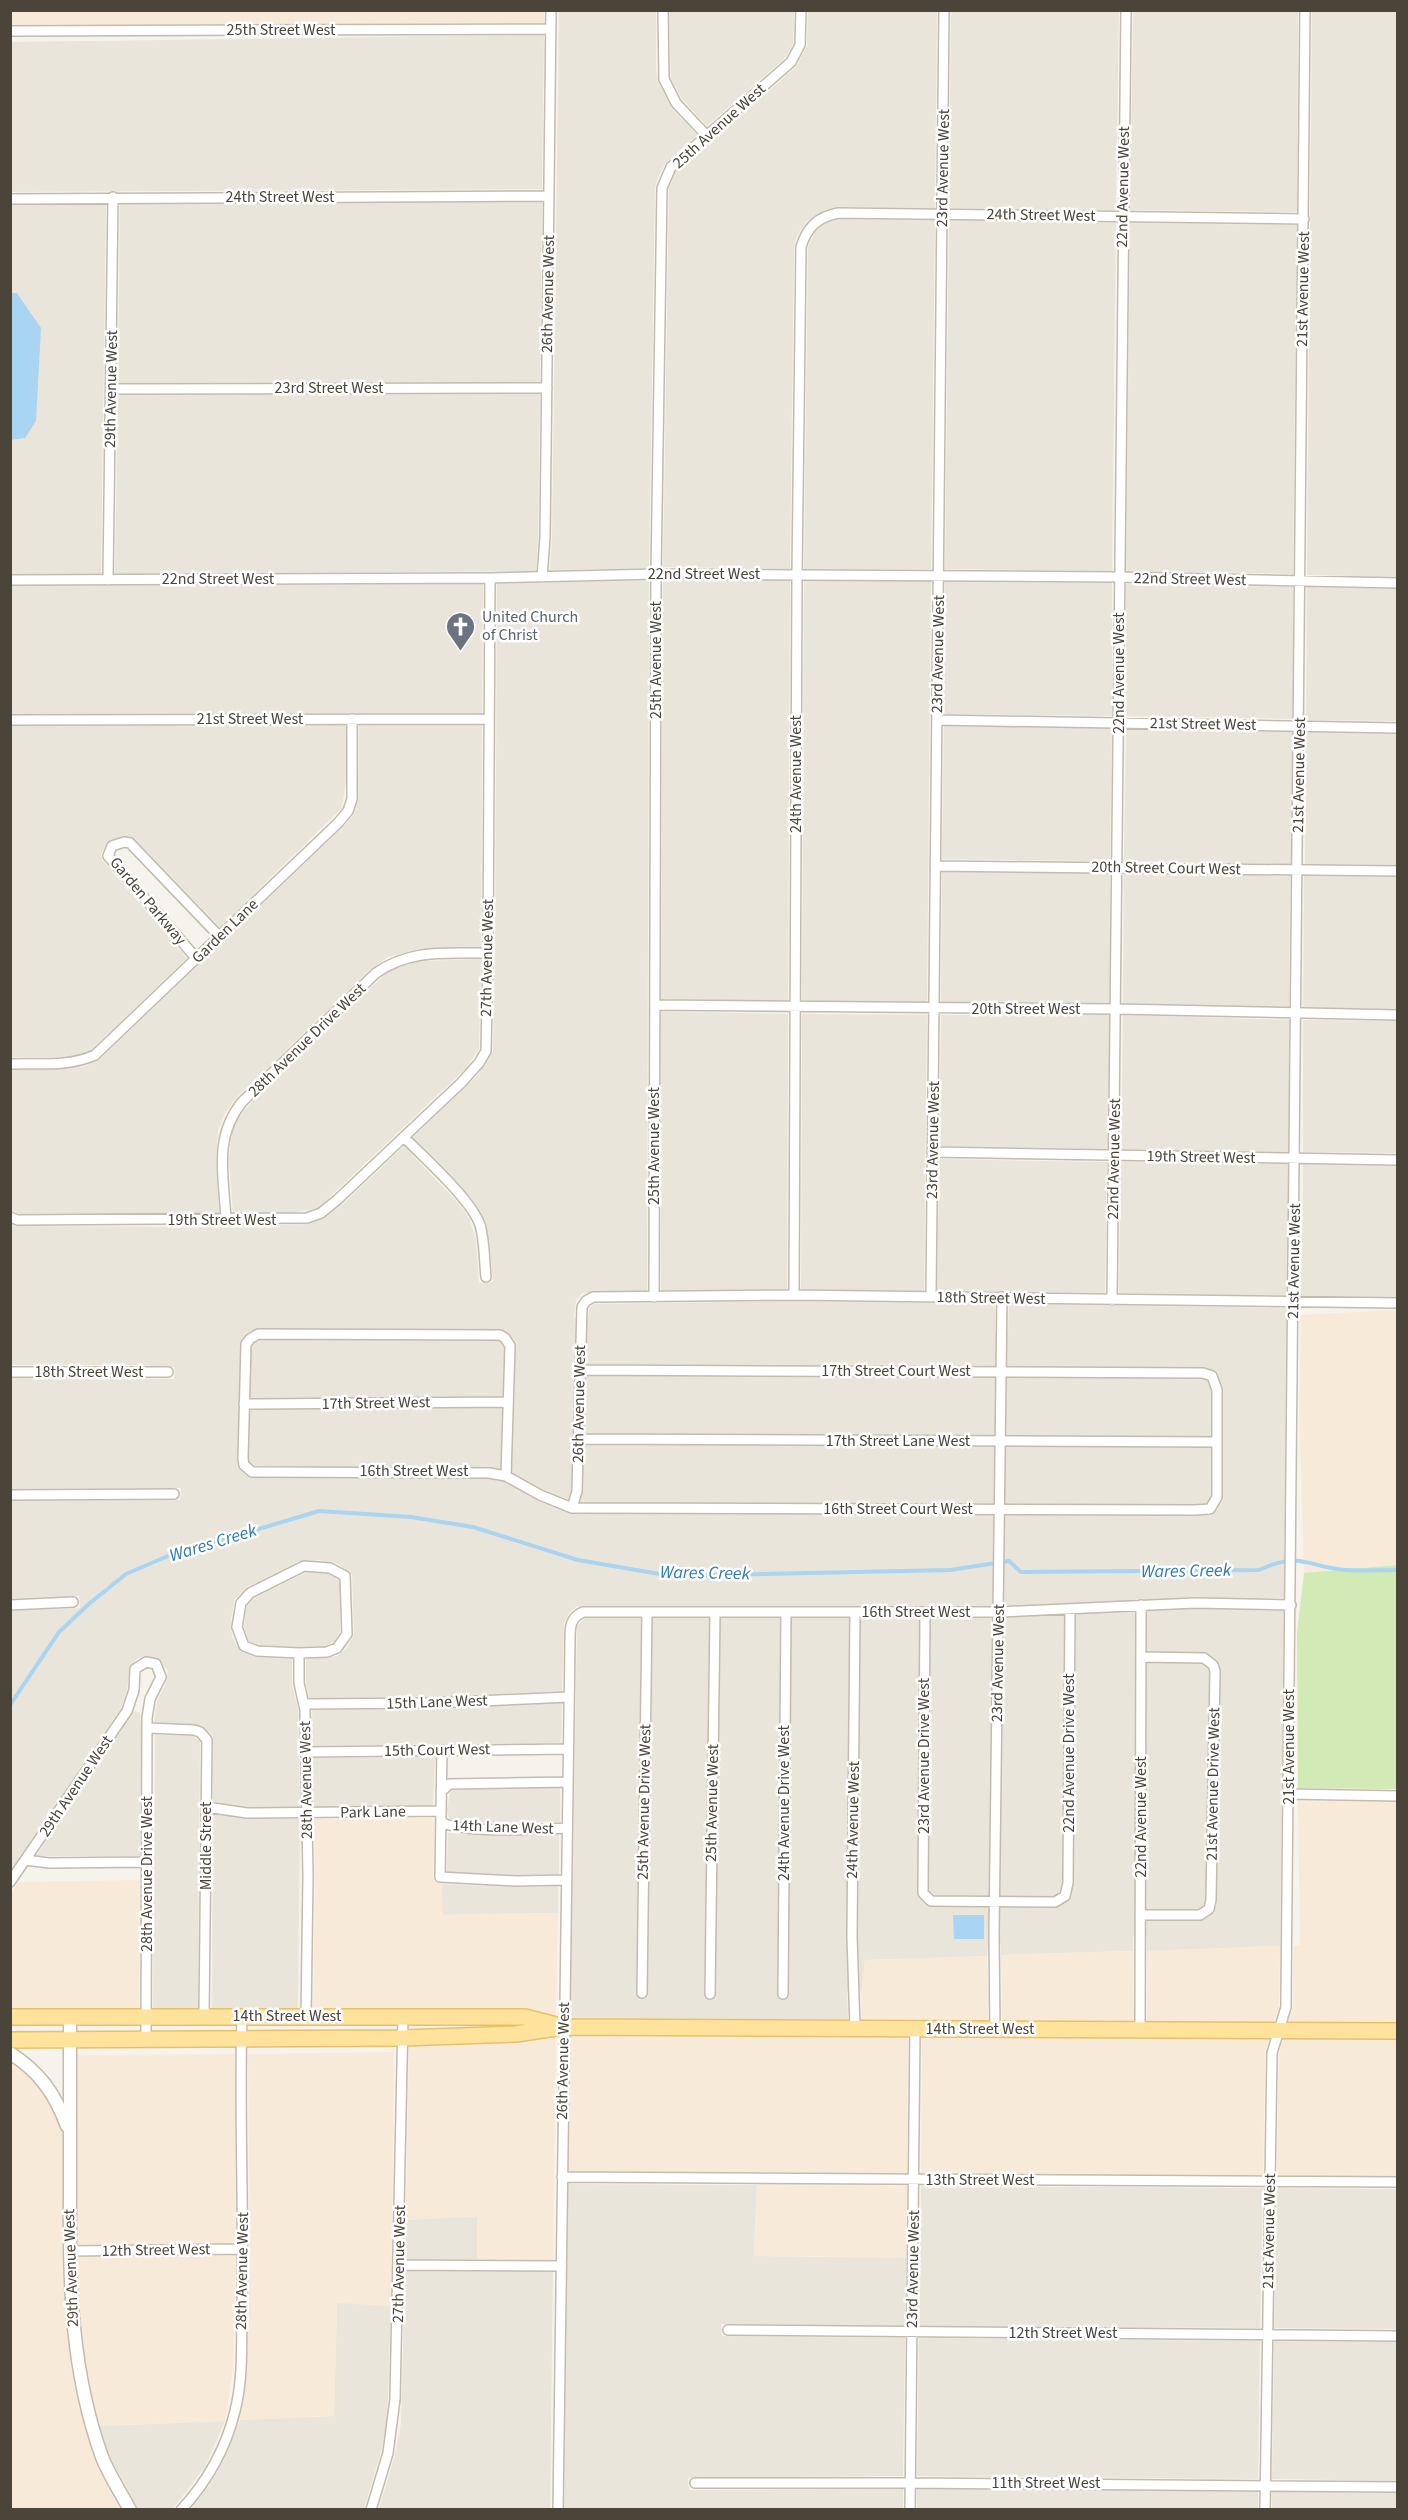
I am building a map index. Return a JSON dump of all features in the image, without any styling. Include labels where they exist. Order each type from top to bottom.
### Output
[{"type":"main road","name":"14th Street West","points":[[10,2017],[525,2017],[563,2027]]},
{"type":"main road","name":"14th Street West","points":[[10,2040],[402,2038],[516,2034],[563,2027],[1398,2031]]},
{"type":"street","name":"26th Avenue West","points":[[542,577],[545,537],[551,10]]},
{"type":"street","points":[[663,10],[664,79],[676,103],[706,135]]},
{"type":"street","name":"25th Avenue West","points":[[654,1297],[656,574],[662,188],[671,167],[791,62],[800,45],[801,10]]},
{"type":"street","name":"23rd Avenue West","points":[[931,1297],[944,10]]},
{"type":"street","name":"22nd Avenue West","points":[[1112,1300],[1117,1009],[1119,577],[1126,10]]},
{"type":"street","name":"21st Avenue West","points":[[1265,2510],[1272,2053],[1286,2007],[1296,1158],[1305,10]]},
{"type":"street","name":"25th Street West","points":[[10,31],[551,29]]},
{"type":"street","name":"24th Street West","points":[[10,199],[549,196]]},
{"type":"street","name":"29th Avenue West","points":[[108,580],[113,197]]},
{"type":"street","name":"24th Street West","points":[[801,252],[804,237],[811,226],[828,215],[838,213],[1304,219]]},
{"type":"street","name":"24th Avenue West","points":[[794,1295],[797,575],[801,252]]},
{"type":"street","name":"23rd Street West","points":[[111,389],[547,388]]},
{"type":"street","name":"22nd Street West","points":[[10,580],[490,578],[656,574],[1119,577],[1398,583]]},
{"type":"street","name":"27th Avenue West","points":[[404,1137],[473,1071],[486,1051],[490,578]]},
{"type":"street","name":"Garden Lane","points":[[10,1064],[82,1061],[95,1055],[348,811],[353,781],[352,719]]},
{"type":"street","name":"21st Street West","points":[[10,720],[489,719]]},
{"type":"street","name":"21st Street West","points":[[937,720],[1398,728]]},
{"type":"street","name":"Garden Parkway","points":[[196,958],[108,856],[112,846],[124,842],[130,843],[219,936]]},
{"type":"street","name":"20th Street Court West","points":[[935,866],[1398,871]]},
{"type":"street","name":"28th Avenue Drive West","points":[[226,1220],[222,1159],[225,1131],[231,1116],[242,1102],[376,973],[393,962],[422,955],[488,953]]},
{"type":"street","name":"20th Street West","points":[[655,1005],[1117,1009],[1398,1015]]},
{"type":"street","points":[[404,1137],[465,1201],[475,1215],[483,1239],[486,1277]]},
{"type":"street","name":"19th Street West","points":[[10,1217],[18,1220],[307,1218],[321,1213],[404,1137]]},
{"type":"street","name":"19th Street West","points":[[932,1152],[1398,1160]]},
{"type":"street","name":"18th Street West","points":[[585,1301],[593,1298],[794,1295],[1398,1303]]},
{"type":"street","name":"23rd Avenue West","points":[[995,2029],[1002,1298]]},
{"type":"street","name":"26th Avenue West","points":[[572,1508],[577,1491],[582,1307],[585,1301]]},
{"type":"street","points":[[244,1404],[246,1344],[258,1334],[497,1334],[505,1338],[510,1346],[506,1476]]},
{"type":"street","name":"17th Street Court West","points":[[580,1370],[1203,1373],[1212,1376],[1217,1390],[1217,1442]]},
{"type":"street","name":"18th Street West","points":[[10,1372],[168,1372]]},
{"type":"street","name":"17th Street West","points":[[244,1404],[508,1402]]},
{"type":"street","name":"16th Street West","points":[[244,1404],[243,1460],[248,1470],[252,1472],[474,1471],[506,1476],[540,1495],[572,1508]]},
{"type":"street","name":"17th Street Lane West","points":[[579,1439],[1217,1442]]},
{"type":"street","name":"16th Street Court West","points":[[572,1508],[1210,1509],[1217,1497],[1217,1442]]},
{"type":"street","points":[[10,1495],[174,1494]]},
{"type":"street","points":[[304,1566],[337,1570],[345,1576],[347,1582],[345,1639],[333,1651],[299,1653],[257,1651],[244,1646],[237,1628],[241,1603],[250,1593],[304,1566]]},
{"type":"street","points":[[10,1605],[73,1602]]},
{"type":"street","name":"22nd Avenue West","points":[[1140,2030],[1141,1605]]},
{"type":"street","name":"16th Street West","points":[[577,1614],[583,1612],[999,1612],[1141,1605],[1291,1605]]},
{"type":"street","name":"22nd Avenue Drive West","points":[[995,1902],[1055,1902],[1065,1896],[1068,1883],[1070,1609]]},
{"type":"street","name":"25th Avenue Drive West","points":[[642,1993],[647,1612]]},
{"type":"street","name":"25th Avenue West","points":[[710,1994],[715,1612]]},
{"type":"street","name":"24th Avenue Drive West","points":[[783,1994],[786,1612]]},
{"type":"street","name":"24th Avenue West","points":[[855,1612],[852,1937],[855,2028]]},
{"type":"street","name":"23rd Avenue Drive West","points":[[925,1612],[922,1887],[927,1899],[931,1901],[995,1902]]},
{"type":"street","name":"26th Avenue West","points":[[558,2510],[570,1626],[577,1614]]},
{"type":"street","name":"28th Avenue West","points":[[299,1653],[299,1683],[304,1704],[306,1752],[308,1876],[306,2016]]},
{"type":"street","name":"21st Avenue Drive West","points":[[1140,1915],[1200,1915],[1209,1909],[1212,1889],[1215,1671],[1209,1660],[1194,1657],[1142,1657]]},
{"type":"street","points":[[151,1662],[159,1668],[161,1677],[147,1708],[130,1704],[135,1669],[142,1663],[151,1662]]},
{"type":"street","name":"15th Lane West","points":[[304,1704],[434,1703],[569,1697]]},
{"type":"street","name":"29th Avenue West","points":[[10,1882],[130,1704]]},
{"type":"street","name":"28th Avenue Drive West","points":[[146,2040],[147,1708]]},
{"type":"street","name":"Middle Street","points":[[148,1728],[194,1730],[204,1735],[207,1740],[204,2016]]},
{"type":"street","name":"15th Court West","points":[[306,1752],[568,1749]]},
{"type":"street","points":[[442,1750],[440,1877],[516,1881],[566,1880]]},
{"type":"street","points":[[441,1792],[445,1786],[459,1783],[567,1782]]},
{"type":"street","points":[[1289,1794],[1398,1796]]},
{"type":"street","name":"Park Lane","points":[[206,1807],[247,1813],[440,1816]]},
{"type":"street","name":"14th Lane West","points":[[440,1816],[448,1827],[567,1828]]},
{"type":"street","points":[[25,1860],[49,1863],[147,1862]]},
{"type":"street","name":"28th Avenue West","points":[[181,2510],[211,2470],[225,2441],[235,2412],[240,2371],[243,2249],[242,2016]]},
{"type":"street","name":"27th Avenue West","points":[[371,2510],[388,2453],[394,2422],[404,2016]]},
{"type":"street","name":"29th Avenue West","points":[[70,2017],[69,2251],[74,2337],[84,2397],[103,2460],[130,2510]]},
{"type":"street","name":"23rd Avenue West","points":[[910,2510],[915,2029]]},
{"type":"street","points":[[10,2053],[38,2073],[58,2103],[70,2133]]},
{"type":"street","name":"13th Street West","points":[[562,2178],[1398,2182]]},
{"type":"street","name":"12th Street West","points":[[69,2251],[243,2249]]},
{"type":"street","points":[[399,2265],[560,2266]]},
{"type":"street","name":"12th Street West","points":[[728,2330],[1398,2336]]},
{"type":"street","name":"11th Street West","points":[[695,2483],[1398,2487]]},
{"type":"shaded area","points":[[11,10],[544,11],[544,23],[10,25]]},
{"type":"shaded area","points":[[559,11],[656,11],[658,81],[671,107],[697,135],[665,164],[655,188],[649,568],[550,570]]},
{"type":"shaded area","points":[[669,11],[794,11],[793,44],[785,58],[707,126],[682,99],[671,78]]},
{"type":"shaded area","points":[[808,11],[937,11],[935,208],[838,207],[827,209],[806,222],[797,235],[794,247],[790,569],[663,567],[669,189],[671,180],[676,171],[796,67],[807,46]]},
{"type":"shaded area","points":[[951,11],[1119,11],[1116,210],[949,208]]},
{"type":"shaded area","points":[[1133,11],[1298,11],[1297,212],[1130,210]]},
{"type":"shaded area","points":[[1312,11],[1397,11],[1397,577],[1307,575]]},
{"type":"shaded area","points":[[544,35],[542,189],[11,192],[11,42]]},
{"type":"shaded area","points":[[542,202],[540,382],[118,383],[120,203]]},
{"type":"shaded area","points":[[106,204],[101,574],[11,574],[10,440],[25,438],[17,294],[11,293],[11,205]]},
{"type":"shaded area","points":[[839,219],[935,220],[931,569],[804,569],[808,247],[816,230],[830,221]]},
{"type":"shaded area","points":[[949,220],[1116,223],[1112,571],[945,569]]},
{"type":"shaded area","points":[[1130,223],[1297,225],[1293,574],[1126,571]]},
{"type":"shaded area","points":[[540,394],[536,571],[115,574],[118,395]]},
{"type":"shaded area","points":[[649,580],[647,1291],[583,1293],[576,1300],[574,1318],[588,1319],[589,1309],[594,1304],[794,1301],[995,1304],[995,1332],[1008,1333],[1009,1304],[1287,1308],[1284,1598],[1259,1598],[1258,1610],[1284,1611],[1280,1946],[1147,1951],[1147,1937],[1133,1937],[1133,1951],[1001,1955],[1001,1944],[988,1944],[987,1956],[865,1960],[861,1994],[860,1990],[847,1991],[848,2022],[570,2020],[577,1627],[587,1614],[577,1606],[569,1613],[564,1623],[562,1691],[434,1697],[309,1698],[306,1683],[306,1659],[337,1656],[347,1648],[354,1634],[352,1575],[339,1564],[320,1560],[301,1561],[247,1587],[235,1599],[231,1618],[232,1637],[240,1651],[255,1657],[292,1659],[292,1684],[298,1710],[300,1807],[247,1807],[213,1802],[213,1737],[202,1726],[154,1722],[157,1701],[165,1686],[168,1671],[159,1659],[144,1656],[130,1666],[127,1690],[121,1708],[11,1870],[11,1611],[80,1608],[79,1596],[11,1599],[11,1501],[180,1500],[181,1488],[11,1489],[11,1378],[174,1379],[175,1367],[11,1365],[11,1223],[19,1226],[220,1227],[308,1224],[326,1217],[342,1205],[404,1146],[459,1204],[469,1218],[476,1240],[479,1283],[493,1282],[489,1238],[481,1212],[470,1197],[413,1137],[478,1075],[493,1051],[497,584]]},
{"type":"shaded area","points":[[663,580],[790,581],[788,1001],[661,999]]},
{"type":"shaded area","points":[[804,581],[931,581],[927,1002],[802,1001]]},
{"type":"shaded area","points":[[945,582],[1112,583],[1112,716],[944,714]]},
{"type":"shaded area","points":[[483,584],[482,713],[11,714],[11,586]]},
{"type":"shaded area","points":[[1126,584],[1293,587],[1293,719],[1126,716]]},
{"type":"shaded area","points":[[1307,587],[1397,589],[1397,721],[1306,720]]},
{"type":"shaded area","points":[[346,725],[346,780],[342,808],[220,927],[135,839],[122,836],[107,843],[101,854],[102,860],[187,958],[91,1050],[80,1055],[62,1057],[11,1057],[11,726]]},
{"type":"shaded area","points":[[359,725],[482,725],[481,947],[421,949],[388,957],[371,969],[237,1097],[225,1113],[218,1131],[216,1159],[219,1214],[20,1214],[11,1210],[11,1070],[83,1067],[100,1059],[343,827],[354,814],[358,801]]},
{"type":"shaded area","points":[[944,726],[1112,728],[1110,861],[942,859]]},
{"type":"shaded area","points":[[1126,729],[1293,732],[1291,864],[1124,861]]},
{"type":"shaded area","points":[[1306,732],[1397,734],[1397,865],[1305,864]]},
{"type":"shaded area","points":[[942,872],[1110,873],[1110,1003],[941,1002]]},
{"type":"shaded area","points":[[1124,873],[1290,876],[1289,1008],[1123,1003]]},
{"type":"shaded area","points":[[1304,876],[1397,877],[1397,1009],[1303,1008]]},
{"type":"shaded area","points":[[481,959],[479,1049],[467,1067],[318,1208],[289,1213],[233,1214],[229,1159],[232,1132],[237,1119],[248,1106],[381,978],[396,967],[422,961]]},
{"type":"shaded area","points":[[661,1012],[788,1014],[787,1289],[661,1290]]},
{"type":"shaded area","points":[[802,1014],[927,1015],[924,1291],[801,1289]]},
{"type":"shaded area","points":[[941,1015],[1110,1015],[1108,1149],[939,1146]]},
{"type":"shaded area","points":[[1123,1015],[1289,1020],[1289,1152],[1121,1149]]},
{"type":"shaded area","points":[[1303,1020],[1397,1021],[1397,1153],[1303,1152]]},
{"type":"shaded area","points":[[939,1159],[1107,1162],[1105,1293],[937,1291]]},
{"type":"shaded area","points":[[1121,1162],[1289,1164],[1287,1296],[1119,1293]]},
{"type":"shaded area","points":[[1303,1164],[1397,1166],[1397,1297],[1301,1296]]},
{"type":"shaded area","points":[[1397,1310],[1397,1565],[1304,1573],[1299,1409],[1301,1315]]},
{"type":"shaded area","points":[[306,1572],[328,1574],[338,1578],[340,1583],[340,1633],[335,1641],[326,1646],[299,1647],[258,1645],[249,1642],[244,1627],[247,1605],[255,1598]]},
{"type":"shaded area","points":[[562,1703],[561,1743],[313,1746],[312,1710],[434,1709]]},
{"type":"shaded area","points":[[134,1711],[140,1713],[141,1728],[140,1856],[36,1856]]},
{"type":"shaded area","points":[[155,1735],[193,1736],[200,1741],[198,2010],[153,2010]]},
{"type":"shaded area","points":[[435,1757],[433,1805],[313,1807],[313,1758]]},
{"type":"shaded area","points":[[560,1788],[560,1822],[450,1821],[447,1811],[450,1790]]},
{"type":"shaded area","points":[[1298,1801],[1397,1802],[1397,2025],[1287,2024],[1293,2007],[1294,1946],[1300,1945]]},
{"type":"shaded area","points":[[213,1814],[247,1819],[300,1819],[298,2010],[212,2010]]},
{"type":"shaded area","points":[[434,1818],[431,1820],[434,1823],[433,1877],[442,1884],[443,1915],[558,1913],[556,2018],[525,2011],[313,2010],[314,1819]]},
{"type":"shaded area","points":[[448,1833],[559,1835],[559,1874],[447,1872]]},
{"type":"shaded area","points":[[140,1880],[139,2010],[11,2011],[11,1894],[18,1882]]},
{"type":"shaded area","points":[[442,1884],[558,1886],[558,1913],[442,1915]]},
{"type":"shaded area","points":[[1280,1946],[1279,2006],[1273,2024],[1147,2023],[1147,1951]]},
{"type":"shaded area","points":[[1133,1951],[1134,2023],[1002,2023],[1001,1955]]},
{"type":"shaded area","points":[[987,1956],[988,2023],[862,2022],[861,1994],[865,1960]]},
{"type":"shaded area","points":[[570,2033],[908,2035],[907,2173],[569,2171]]},
{"type":"shaded area","points":[[556,2034],[553,2260],[477,2259],[477,2217],[406,2220],[409,2044]]},
{"type":"shaded area","points":[[922,2035],[1269,2036],[1265,2053],[1263,2176],[921,2173]]},
{"type":"shaded area","points":[[1284,2036],[1397,2037],[1397,2176],[1277,2176],[1279,2054]]},
{"type":"shaded area","points":[[394,2045],[391,2306],[337,2303],[334,2416],[240,2420],[247,2371],[250,2255],[248,2054],[392,2052]]},
{"type":"shaded area","points":[[235,2054],[236,2243],[76,2245],[77,2055]]},
{"type":"shaded area","points":[[10,2061],[32,2077],[41,2088],[52,2105],[63,2134],[63,2276],[71,2369],[86,2430],[97,2462],[122,2509],[11,2509]]},
{"type":"shaded area","points":[[568,2184],[757,2185],[754,2256],[906,2258],[906,2326],[721,2324],[722,2336],[905,2338],[903,2476],[688,2478],[689,2490],[903,2489],[903,2509],[564,2510]]},
{"type":"shaded area","points":[[757,2185],[907,2186],[906,2258],[754,2256]]},
{"type":"shaded area","points":[[921,2186],[1263,2188],[1260,2328],[919,2326]]},
{"type":"shaded area","points":[[1277,2188],[1397,2189],[1397,2329],[1274,2328]]},
{"type":"shaded area","points":[[477,2216],[477,2259],[406,2259],[406,2220]]},
{"type":"shaded area","points":[[236,2255],[233,2370],[225,2421],[99,2426],[80,2337],[76,2257]]},
{"type":"shaded area","points":[[405,2271],[553,2272],[550,2509],[379,2509],[395,2454],[401,2423]]},
{"type":"shaded area","points":[[337,2302],[391,2306],[387,2421],[381,2452],[364,2509],[190,2510],[211,2483],[225,2458],[240,2420],[334,2416]]},
{"type":"shaded area","points":[[919,2338],[1260,2341],[1258,2479],[917,2476]]},
{"type":"shaded area","points":[[1274,2341],[1397,2342],[1397,2481],[1272,2479]]},
{"type":"shaded area","points":[[225,2421],[205,2467],[172,2510],[138,2509],[110,2458],[99,2426]]},
{"type":"shaded area","points":[[917,2489],[1258,2491],[1258,2509],[917,2509]]},
{"type":"shaded area","points":[[1272,2491],[1397,2493],[1397,2509],[1272,2509]]},
{"type":"green space","points":[[1397,1565],[1397,1789],[1298,1788],[1297,1633],[1304,1573]]},
{"type":"water","points":[[11,293],[17,293],[41,328],[36,421],[25,438],[11,440]]},
{"type":"water","points":[[953,1915],[984,1915],[984,1939],[954,1939]]},
{"type":"waterway","name":"Wares Creek","points":[[10,1705],[59,1632],[126,1574],[168,1556],[319,1511],[411,1517],[473,1527],[578,1560],[671,1576],[950,1570],[1009,1561],[1021,1572],[1259,1570],[1295,1560],[1346,1570],[1398,1570]]},
{"type":"place","name":"United Church of Christ","points":[[461,652]]}]
